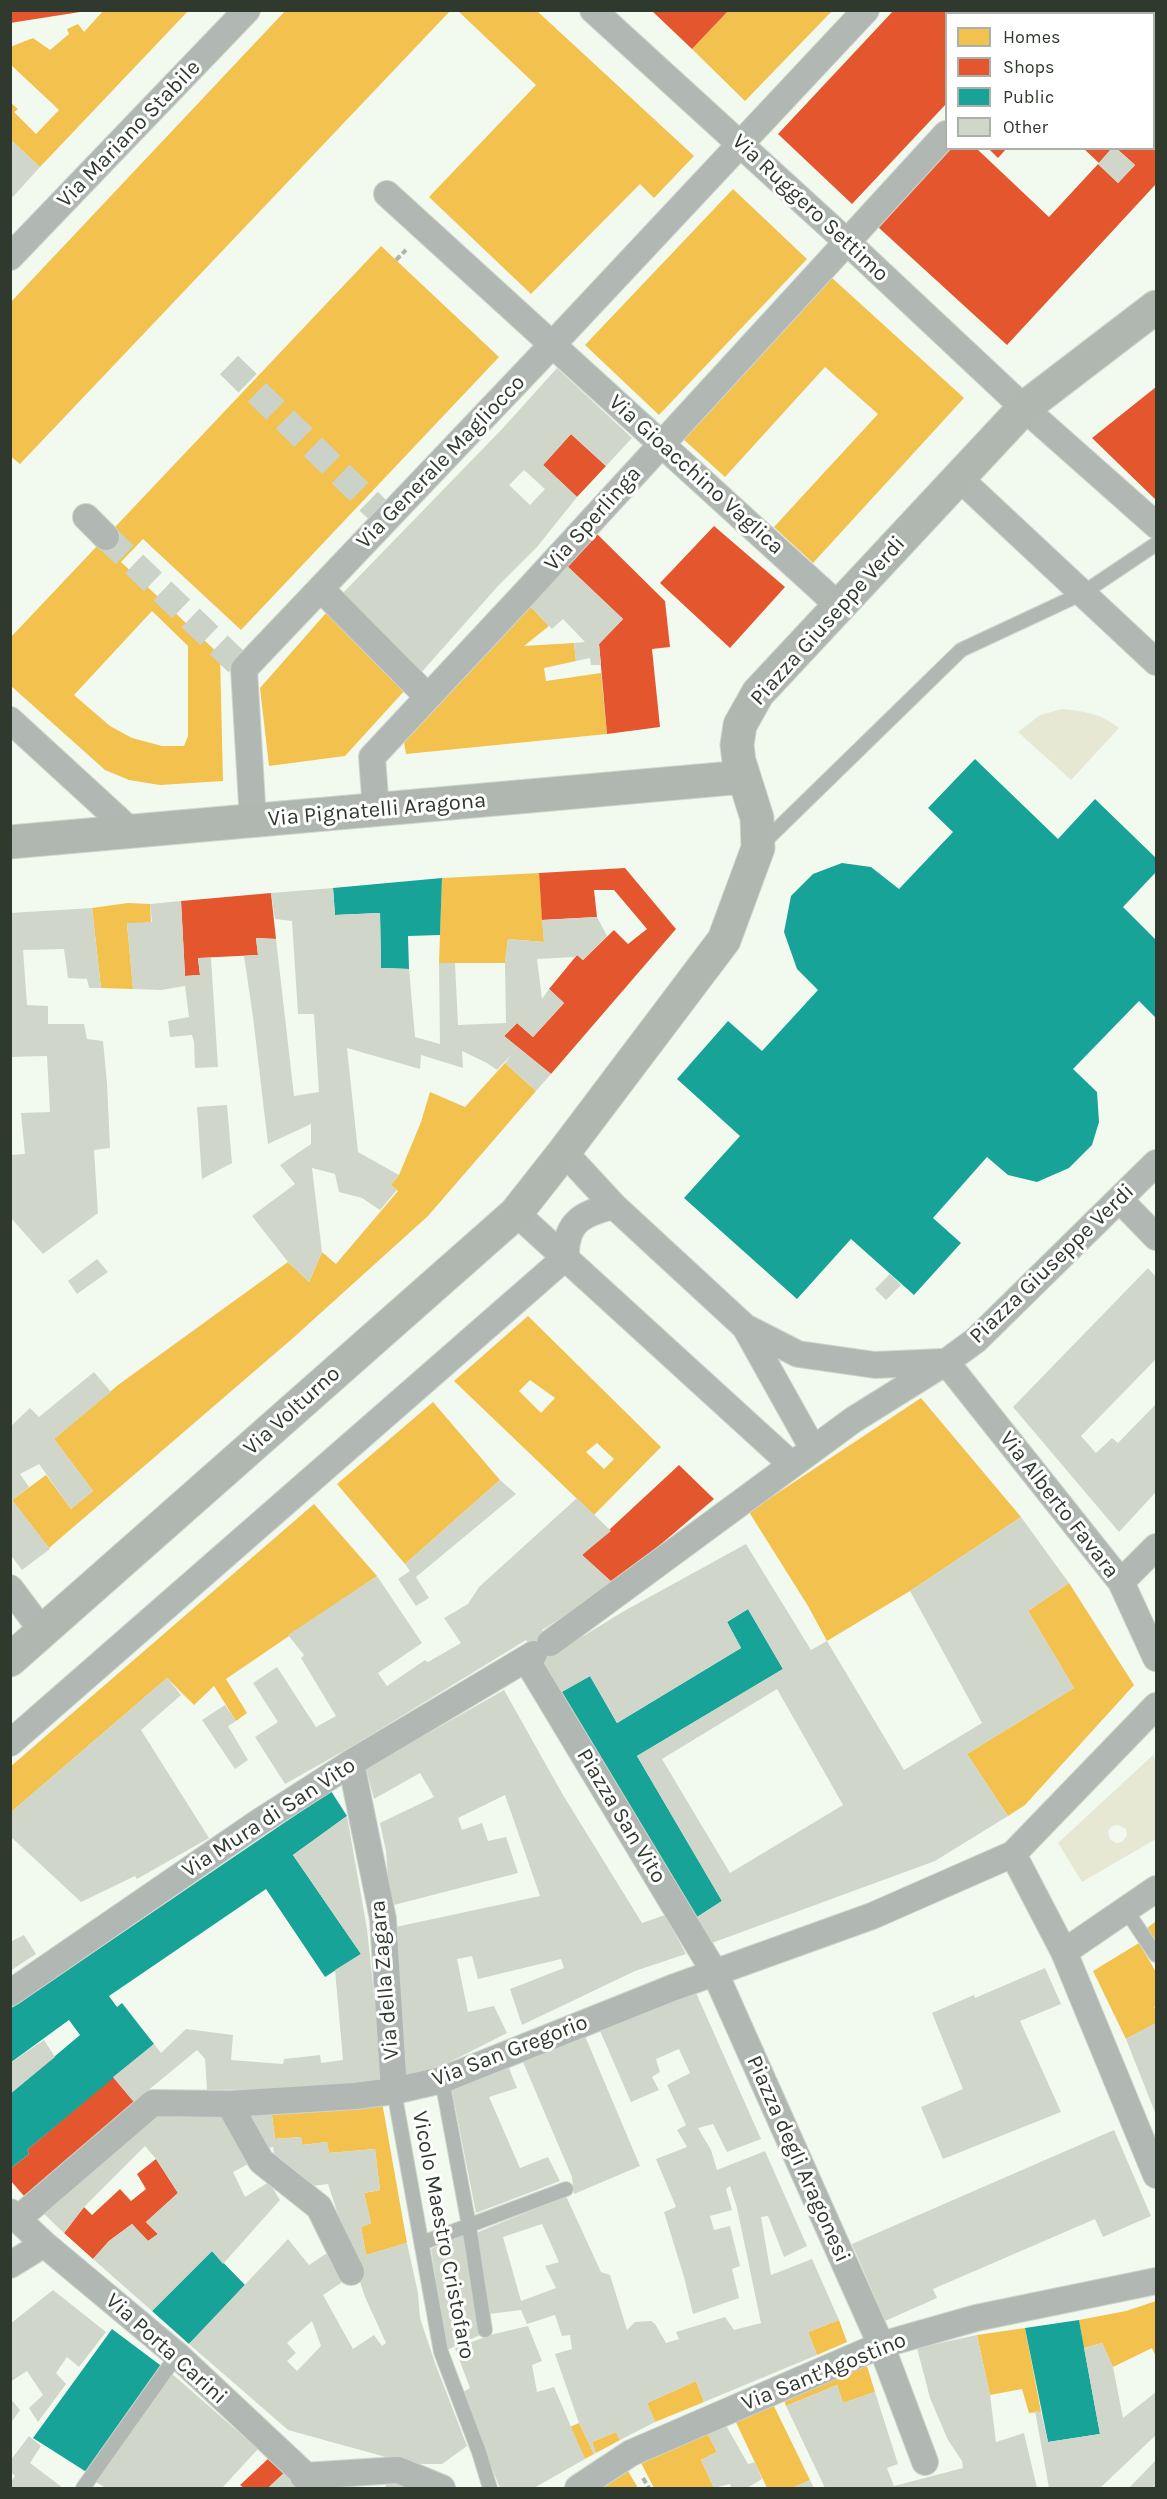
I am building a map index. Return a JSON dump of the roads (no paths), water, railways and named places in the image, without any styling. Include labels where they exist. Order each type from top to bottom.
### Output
[{"type":"street","name":"Via Mariano Stabile","points":[[10,257],[247,10]]},
{"type":"street","name":"Via Generale Magliocco","points":[[253,821],[244,669],[866,10]]},
{"type":"street","name":"Via Ruggero Settimo","points":[[603,14],[1024,408],[1156,525]]},
{"type":"street","name":"Via Sperlinga","points":[[376,810],[372,757],[945,135]]},
{"type":"street","name":"Via Gioacchino Vaglica","points":[[387,194],[839,606]]},
{"type":"street","name":"Piazza Giuseppe Verdi","points":[[564,1152],[724,940],[758,848],[757,818],[737,745],[740,725],[758,693],[1024,408],[1156,307]]},
{"type":"street","points":[[958,477],[1156,662]]},
{"type":"street","points":[[86,517],[106,537]]},
{"type":"street","points":[[321,589],[428,697]]},
{"type":"street","points":[[10,720],[130,831]]},
{"type":"street","name":"Via Pignatelli Aragona","points":[[10,842],[744,777]]},
{"type":"street","points":[[564,1152],[614,1206],[746,1327],[798,1354],[874,1365],[946,1362]]},
{"type":"street","name":"Via Volturno","points":[[10,1660],[516,1213],[564,1152]]},
{"type":"street","name":"Piazza Giuseppe Verdi","points":[[813,1449],[853,1420],[946,1362],[976,1340],[1156,1163]]},
{"type":"street","points":[[1120,1200],[1156,1237]]},
{"type":"street","points":[[10,1743],[566,1257],[566,1240],[576,1222],[593,1210],[614,1206]]},
{"type":"street","points":[[516,1213],[791,1464]]},
{"type":"street","points":[[746,1327],[813,1449]]},
{"type":"street","name":"Via Alberto Favara","points":[[946,1362],[1121,1582],[1156,1658]]},
{"type":"street","name":"Via Mura di San Vito","points":[[10,1993],[256,1824],[351,1763],[537,1652],[813,1449]]},
{"type":"street","points":[[1121,1582],[1156,1547]]},
{"type":"street","points":[[10,1588],[43,1632]]},
{"type":"street","name":"Piazza San Vito","points":[[537,1652],[715,1973]]},
{"type":"street","points":[[1156,1706],[1013,1854],[1065,1952],[1156,2175]]},
{"type":"street","name":"Via della Zagara","points":[[351,1763],[383,1919],[394,2091]]},
{"type":"street","name":"Via San Gregorio","points":[[15,2215],[153,2103],[229,2104],[355,2096],[394,2091],[442,2080],[672,1988],[872,1916],[1013,1854]]},
{"type":"street","points":[[1065,1952],[1156,1889]]},
{"type":"street","name":"Piazza degli Aragonesi","points":[[715,1973],[881,2345],[926,2463]]},
{"type":"street","points":[[229,2104],[261,2161],[319,2207],[351,2272]]},
{"type":"street","name":"Via Porta Carini","points":[[15,2215],[44,2244],[177,2355],[311,2482]]},
{"type":"street","points":[[10,2265],[44,2244]]},
{"type":"street","name":"Via Sant'Agostino","points":[[578,2488],[631,2453],[881,2345],[976,2318],[1156,2282]]},
{"type":"street","points":[[311,2482],[398,2470],[442,2488]]},
{"type":"lane","points":[[758,848],[962,650],[1083,593],[1156,544]]},
{"type":"lane","points":[[1126,1910],[1156,1955]]},
{"type":"lane","points":[[442,2080],[470,2226],[485,2330]]},
{"type":"lane","name":"Vicolo Maestro Cristofaro","points":[[394,2091],[441,2352],[479,2452],[490,2488]]},
{"type":"lane","points":[[422,2243],[566,2189]]},
{"type":"lane","points":[[83,2488],[177,2355]]},
{"type":"tunnel","points":[[229,365],[387,519]]},
{"type":"tunnel","points":[[106,537],[244,669]]}]
